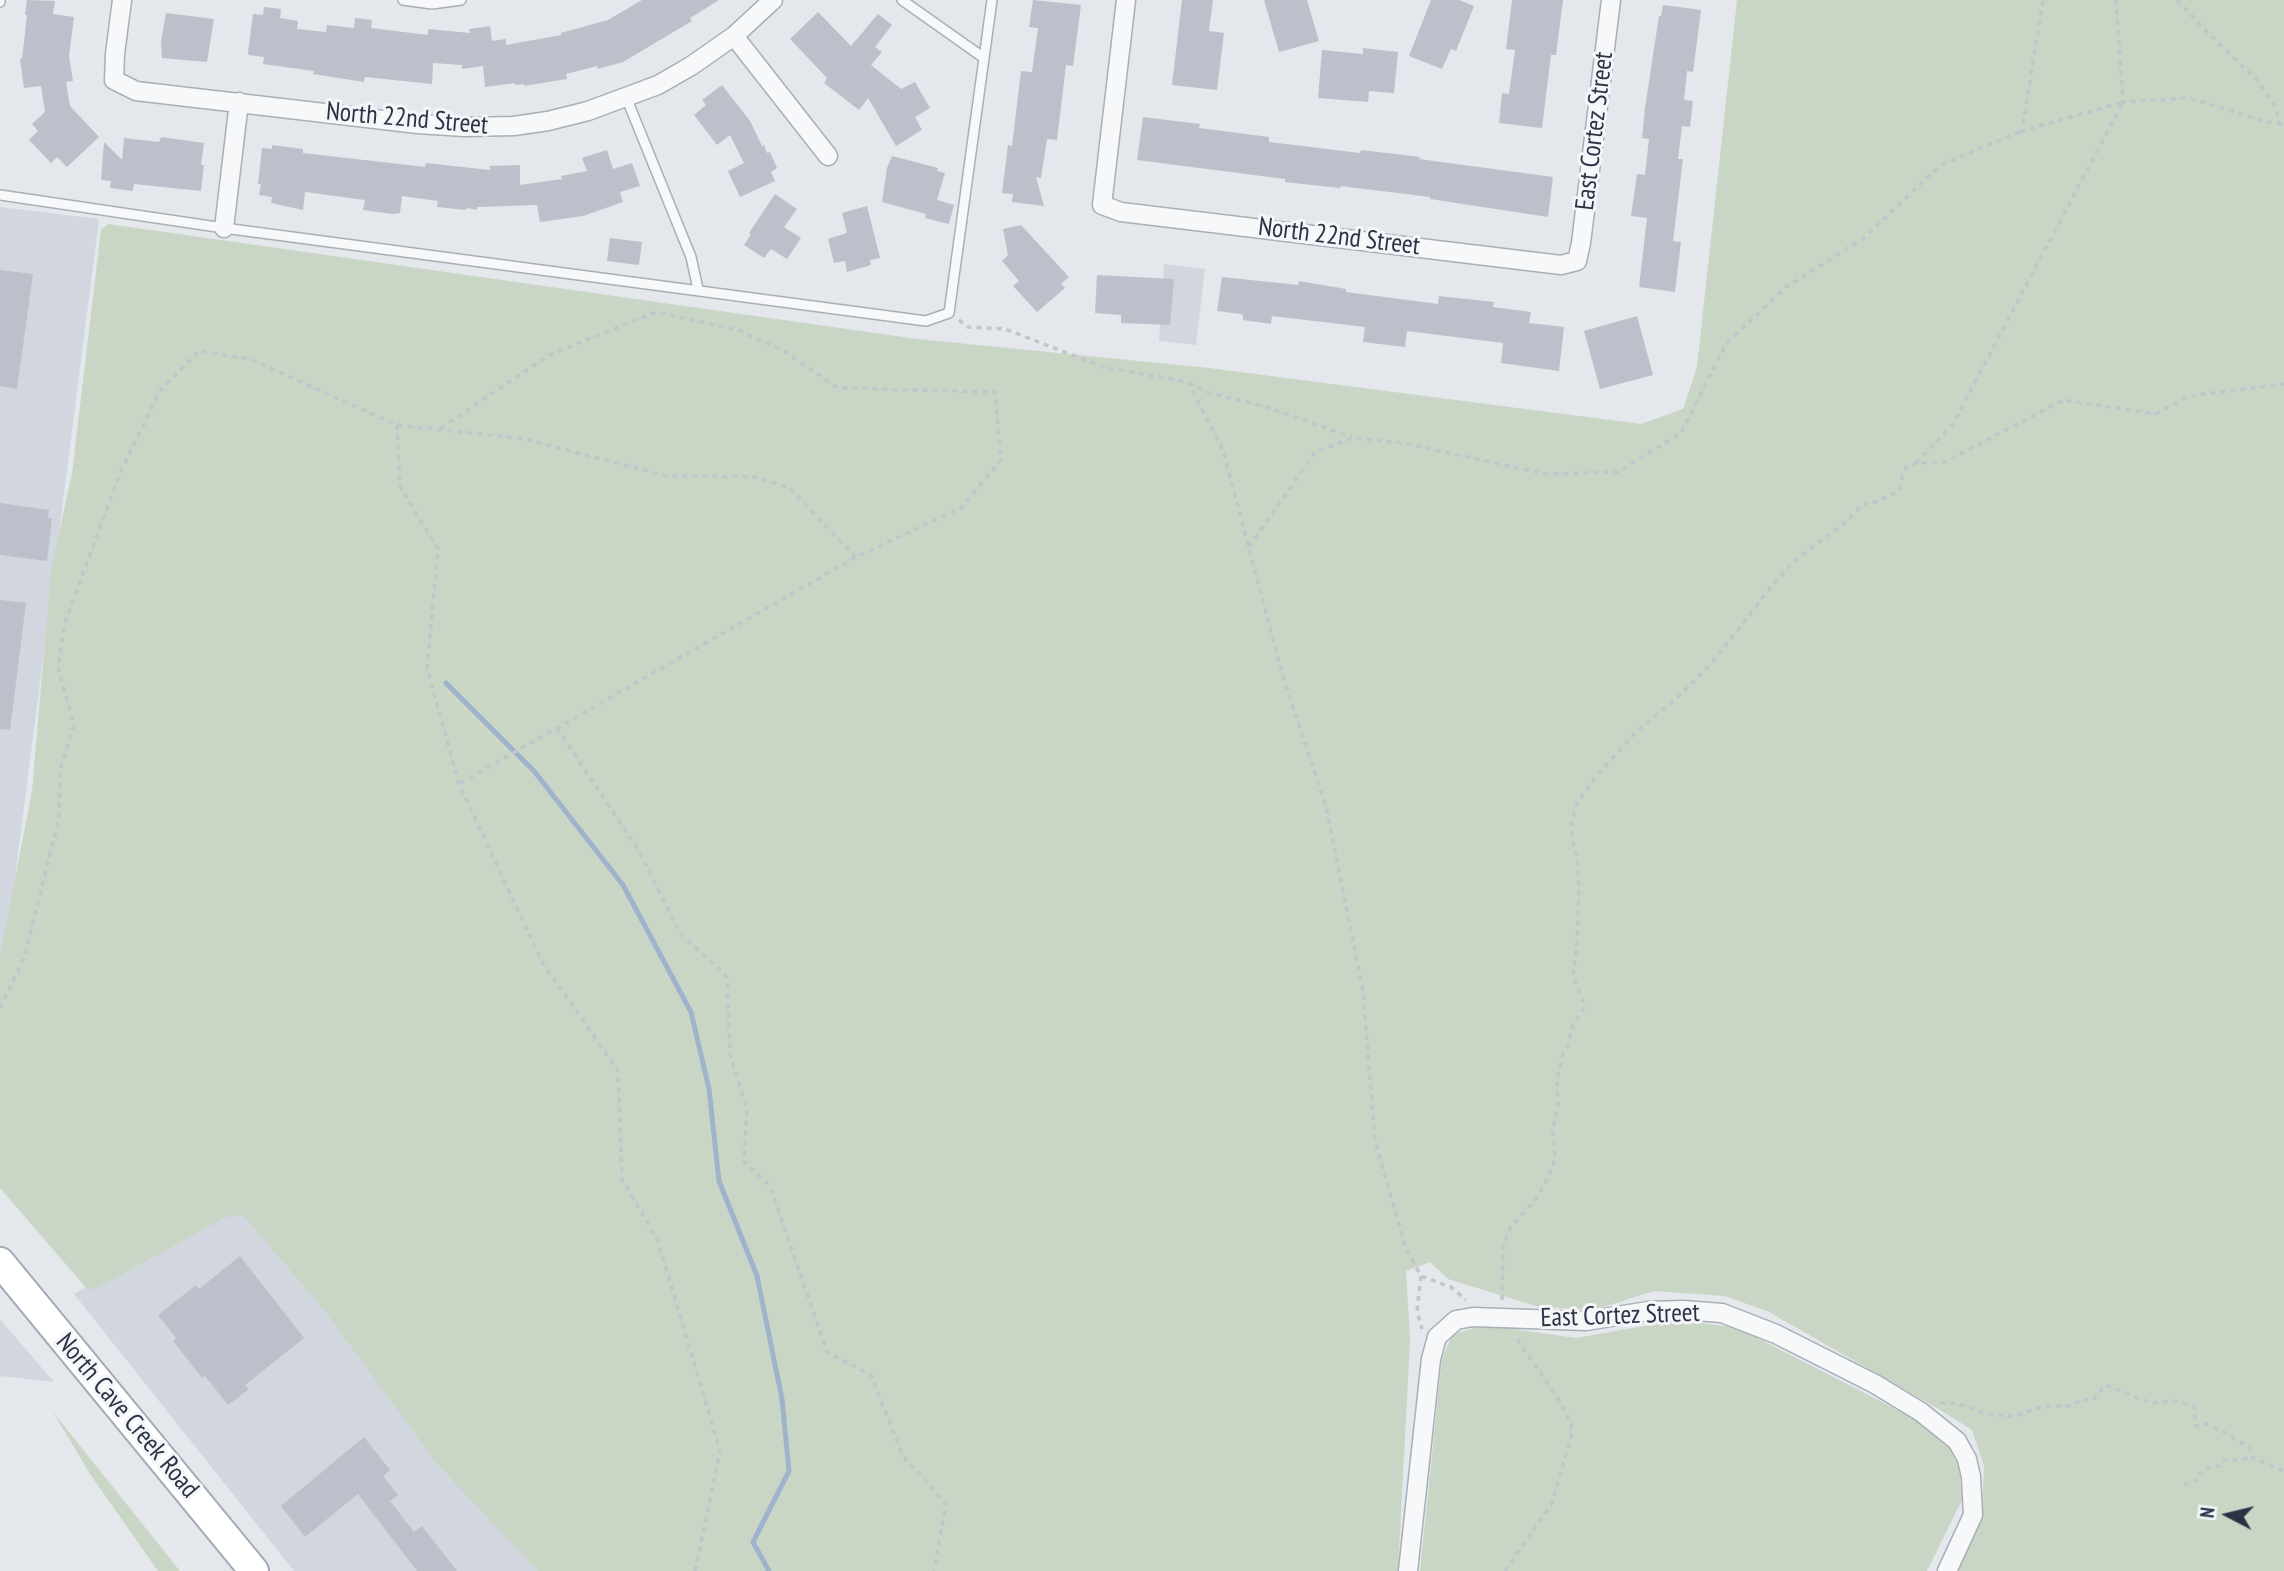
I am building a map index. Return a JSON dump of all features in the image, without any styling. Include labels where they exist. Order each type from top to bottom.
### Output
[{"type":"main road","name":"North Cave Creek Road","points":[[0,1262],[254,1571]]},
{"type":"street","name":"North 22nd Street","points":[[122,0],[114,80],[136,91],[464,127],[548,121],[588,111],[658,85],[734,36],[774,0]]},
{"type":"street","name":"North 22nd Street","points":[[1126,0],[1101,205],[1121,212],[1561,265],[1577,261]]},
{"type":"street","name":"East Cortez Street","points":[[1577,261],[1611,0]]},
{"type":"street","points":[[734,36],[828,156]]},
{"type":"street","points":[[224,228],[239,102]]},
{"type":"street","name":"East Cortez Street","points":[[1408,1571],[1431,1359],[1437,1337],[1457,1320],[1473,1317],[1586,1321],[1647,1311],[1683,1310],[1722,1313],[1776,1334],[1838,1364],[1921,1412],[1957,1441],[1967,1459],[1971,1477],[1973,1515],[1947,1571]]},
{"type":"lane","points":[[403,0],[432,4],[461,0]]},
{"type":"lane","points":[[902,0],[984,58]]},
{"type":"lane","points":[[0,195],[224,228],[926,321],[948,313],[992,0]]},
{"type":"lane","points":[[626,97],[691,257],[698,289]]},
{"type":"path","points":[[2022,131],[2043,0]]},
{"type":"path","points":[[1497,1318],[1502,1305],[1503,1247],[1510,1228],[1538,1197],[1553,1167],[1553,1134],[1558,1108],[1557,1081],[1573,1025],[1585,1006],[1573,977],[1580,887],[1571,822],[1577,803],[1593,780],[1638,730],[1679,696],[1712,663],[1795,560],[1848,520],[1860,507],[1899,491],[1906,468],[1916,463],[1953,424],[2123,102],[2116,0]]},
{"type":"path","points":[[948,313],[968,327],[1005,330],[1103,367],[1188,382],[1209,393],[1267,407],[1353,438],[1403,443],[1546,474],[1618,472],[1681,433],[1726,344],[1786,287],[1864,238],[1939,166],[2022,131],[2123,102],[2189,99],[2281,124],[2276,108],[2258,81],[2177,0]]},
{"type":"path","points":[[439,430],[549,355],[656,312],[738,330],[784,351],[838,388],[995,392],[1001,460],[961,508],[856,557],[459,784]]},
{"type":"path","points":[[0,1009],[24,958],[58,819],[60,769],[74,725],[58,667],[65,622],[121,471],[160,391],[199,351],[250,359],[397,425],[524,439],[667,476],[754,477],[788,487],[856,557]]},
{"type":"path","points":[[1188,382],[1223,450],[1283,677],[1326,806],[1363,991],[1375,1141],[1406,1249],[1421,1276],[1417,1311],[1431,1359]]},
{"type":"path","points":[[1916,463],[1945,462],[2063,400],[2156,414],[2188,396],[2284,384]]},
{"type":"path","points":[[397,425],[400,486],[438,549],[427,668],[459,784],[542,962],[618,1071],[622,1179],[658,1241],[720,1451],[695,1571]]},
{"type":"path","points":[[1249,547],[1315,452],[1353,438]]},
{"type":"path","points":[[557,728],[639,851],[680,933],[727,976],[730,1055],[747,1108],[744,1161],[770,1186],[827,1352],[871,1375],[903,1456],[946,1504],[934,1571]]},
{"type":"path","points":[[1421,1276],[1451,1287],[1508,1328],[1559,1400],[1571,1423],[1572,1433],[1552,1503],[1505,1571]]},
{"type":"path","points":[[1921,1412],[1927,1404],[1957,1404],[1983,1413],[2013,1417],[2044,1406],[2072,1406],[2081,1399],[2093,1400],[2105,1385],[2151,1403],[2177,1401],[2194,1406],[2196,1426],[2207,1424],[2228,1434],[2249,1448],[2253,1458]]},
{"type":"path","points":[[2184,1485],[2196,1481],[2209,1467],[2219,1466],[2222,1461],[2253,1458],[2284,1471]]},
{"type":"shaded area","points":[[0,207],[99,219],[0,996]]},
{"type":"shaded area","points":[[1164,264],[1205,269],[1196,345],[1159,341]]},
{"type":"shaded area","points":[[241,1200],[546,1571],[294,1571],[74,1294]]},
{"type":"shaded area","points":[[0,1319],[54,1382],[0,1376]]},
{"type":"green space","points":[[1737,0],[2284,0],[2284,1571],[1955,1571],[1982,1512],[1984,1466],[1972,1430],[1942,1411],[1769,1312],[1725,1296],[1654,1291],[1594,1310],[1539,1307],[1448,1279],[1430,1262],[1406,1271],[1410,1340],[1398,1571],[538,1571],[438,1465],[325,1311],[242,1214],[224,1218],[99,1287],[88,1290],[0,1188],[0,956],[32,791],[51,571],[72,473],[101,230],[108,224],[917,339],[1209,368],[1641,424],[1683,409],[1697,367]]},
{"type":"green space","points":[[1678,1320],[1738,1328],[1942,1433],[1959,1467],[1962,1500],[1927,1571],[1420,1571],[1442,1358],[1453,1334],[1486,1325],[1576,1338]]},
{"type":"green space","points":[[53,1412],[180,1571],[158,1571],[90,1474]]},
{"type":"building","points":[[27,0],[55,1],[53,14],[74,17],[69,56],[73,81],[66,82],[70,106],[99,137],[67,167],[57,157],[51,163],[29,140],[38,131],[32,124],[45,112],[41,86],[24,88],[20,59]]},
{"type":"building","points":[[642,0],[719,0],[690,18],[692,21],[623,62],[566,74],[567,79],[524,86],[515,83],[485,87],[483,66],[462,69],[462,65],[433,63],[432,84],[365,77],[364,82],[263,64],[264,57],[248,53],[253,14],[263,15],[264,7],[281,9],[280,18],[298,21],[297,29],[326,32],[327,25],[354,28],[355,18],[372,20],[371,28],[428,35],[428,29],[470,33],[469,29],[490,26],[492,41],[506,39],[506,45],[561,35],[608,20]]},
{"type":"building","points":[[1033,0],[1081,5],[1073,66],[1066,65],[1057,140],[1047,139],[1041,178],[1036,177],[1044,206],[1012,202],[1013,194],[1002,193],[1008,145],[1012,146],[1021,71],[1032,72],[1038,28],[1029,27]]},
{"type":"building","points":[[1182,0],[1213,0],[1209,31],[1224,33],[1217,90],[1172,85]]},
{"type":"building","points":[[1264,0],[1307,0],[1319,41],[1279,52]]},
{"type":"building","points":[[1431,0],[1459,0],[1474,6],[1456,51],[1451,49],[1442,69],[1409,56]]},
{"type":"building","points":[[1512,0],[1563,0],[1556,55],[1551,55],[1542,128],[1499,123],[1502,93],[1509,94],[1515,50],[1506,49]]},
{"type":"building","points":[[1663,5],[1701,10],[1693,72],[1687,71],[1684,100],[1693,101],[1690,127],[1682,126],[1678,159],[1683,159],[1673,241],[1681,242],[1675,292],[1639,287],[1647,218],[1631,216],[1637,174],[1645,175],[1649,139],[1642,138],[1645,108]]},
{"type":"building","points":[[818,12],[851,46],[878,14],[892,25],[875,47],[882,52],[871,65],[901,89],[915,82],[930,108],[915,117],[922,130],[896,146],[868,98],[859,110],[824,83],[827,78],[790,39]]},
{"type":"building","points":[[166,13],[214,19],[207,62],[162,58],[161,41]]},
{"type":"building","points":[[1363,48],[1398,52],[1394,93],[1369,91],[1368,102],[1318,98],[1322,50],[1363,54]]},
{"type":"building","points":[[722,85],[750,121],[777,168],[771,172],[775,181],[740,197],[728,171],[744,163],[730,135],[717,145],[694,115],[706,105],[702,100]]},
{"type":"building","points":[[1143,117],[1269,137],[1269,142],[1420,157],[1419,159],[1553,177],[1548,217],[1430,197],[1285,182],[1285,179],[1137,160]]},
{"type":"building","points":[[161,137],[204,143],[201,191],[134,184],[133,191],[110,188],[111,181],[101,180],[104,142],[122,160],[124,138],[159,142]]},
{"type":"building","points":[[272,145],[303,149],[303,153],[425,167],[426,163],[490,170],[490,166],[520,165],[520,185],[562,179],[561,176],[587,171],[582,158],[607,150],[613,169],[632,163],[640,186],[620,192],[623,202],[583,216],[540,222],[537,205],[477,207],[477,210],[466,210],[437,207],[438,201],[402,196],[400,213],[393,214],[363,210],[365,200],[305,192],[303,210],[271,203],[272,197],[259,195],[262,148],[272,149]]},
{"type":"building","points":[[892,156],[938,168],[937,171],[945,173],[937,200],[954,205],[949,224],[925,218],[926,214],[882,202],[887,168]]},
{"type":"building","points":[[775,194],[797,209],[784,227],[801,238],[787,259],[771,249],[764,258],[744,245]]},
{"type":"building","points":[[867,206],[880,258],[870,260],[871,265],[847,272],[845,261],[834,263],[828,239],[847,233],[842,213]]},
{"type":"building","points":[[1021,225],[1069,277],[1061,284],[1065,288],[1037,312],[1013,286],[1019,281],[1002,261],[1008,255],[1003,229]]},
{"type":"building","points":[[610,238],[642,242],[639,265],[607,261]]},
{"type":"building","points":[[0,270],[33,274],[17,389],[0,386]]},
{"type":"building","points":[[1097,275],[1174,279],[1170,325],[1121,323],[1121,315],[1095,313]]},
{"type":"building","points":[[1222,277],[1298,285],[1299,281],[1346,289],[1346,292],[1438,304],[1439,296],[1494,302],[1493,307],[1531,312],[1529,323],[1564,327],[1559,371],[1501,363],[1503,343],[1407,331],[1405,347],[1363,342],[1365,327],[1272,316],[1271,324],[1243,320],[1243,315],[1217,311]]},
{"type":"building","points":[[1637,316],[1653,375],[1600,389],[1584,331]]},
{"type":"building","points":[[0,503],[49,510],[48,518],[52,518],[47,561],[0,555]]},
{"type":"building","points":[[0,600],[26,603],[10,730],[0,729]]},
{"type":"building","points":[[240,1256],[304,1338],[245,1385],[249,1389],[228,1405],[205,1376],[202,1378],[173,1341],[176,1338],[158,1315],[196,1285],[199,1289]]},
{"type":"building","points":[[364,1437],[390,1470],[383,1476],[398,1495],[390,1501],[414,1532],[422,1526],[457,1571],[417,1571],[358,1494],[305,1537],[281,1506]]},
{"type":"waterway","points":[[446,683],[534,771],[623,885],[691,1012],[709,1089],[719,1181],[757,1276],[782,1399],[789,1471],[753,1542],[769,1571]]}]
